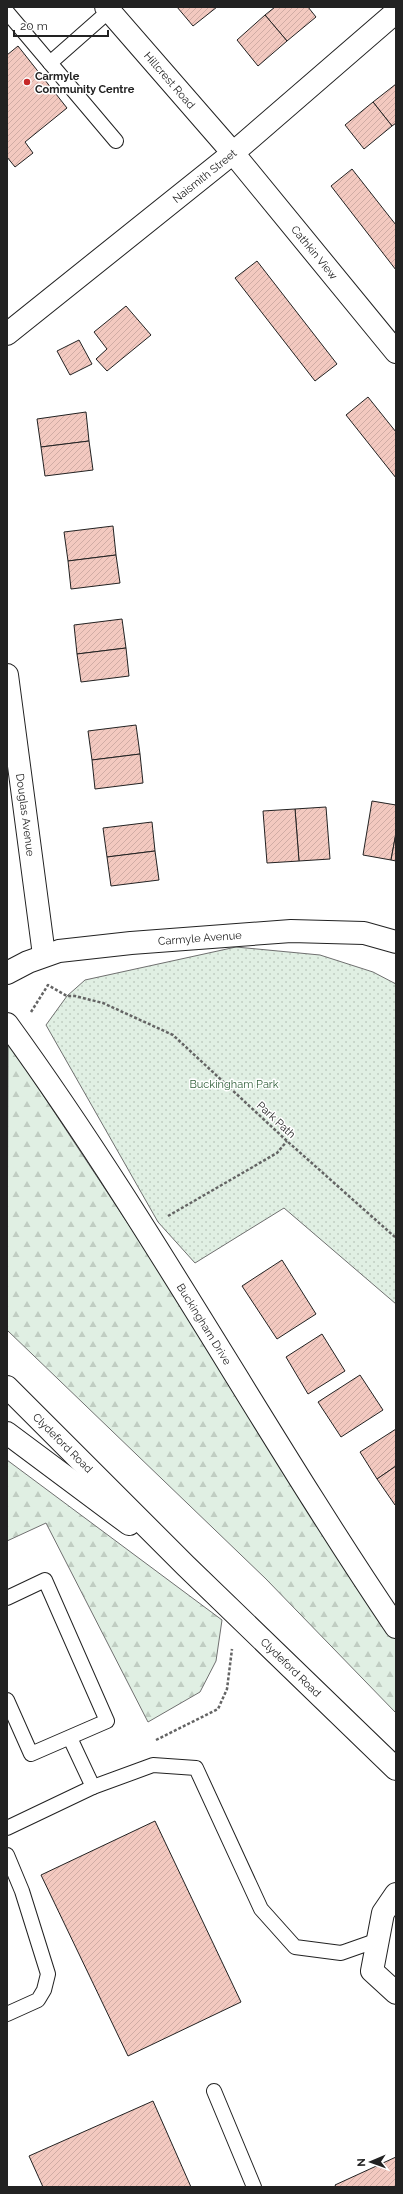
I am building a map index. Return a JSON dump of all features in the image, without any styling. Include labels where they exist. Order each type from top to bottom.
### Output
[{"type":"street","name":"Hillcrest Road","points":[[107,9],[233,154]]},
{"type":"street","name":"Naismith Street","points":[[7,334],[233,154],[396,12]]},
{"type":"street","name":"Cathkin View","points":[[233,154],[396,352]]},
{"type":"street","name":"Douglas Avenue","points":[[7,675],[44,955]]},
{"type":"street","name":"Carmyle Avenue","points":[[7,973],[44,955],[81,947],[291,931],[364,933],[396,942]]},
{"type":"street","name":"Buckingham Drive","points":[[12,1032],[145,1228],[341,1546],[396,1627]]},
{"type":"street","name":"Clydeford Road","points":[[7,1387],[186,1566],[396,1769]]},
{"type":"street","name":"Clydeford Road","points":[[7,1433],[186,1566]]},
{"type":"street","points":[[396,1894],[383,1913],[372,1971],[396,1993]]},
{"type":"lane","points":[[50,64],[107,9]]},
{"type":"lane","points":[[7,12],[116,140]]},
{"type":"lane","points":[[7,1598],[45,1580],[107,1721],[31,1754],[7,1700]]},
{"type":"lane","points":[[70,1738],[94,1787]]},
{"type":"lane","points":[[7,1828],[94,1787],[153,1766],[196,1768],[261,1909],[295,1947],[341,1953],[378,1940]]},
{"type":"lane","points":[[7,1855],[22,1891],[48,1974],[44,1990],[38,2000],[7,2014]]},
{"type":"lane","points":[[214,2091],[254,2187]]},
{"type":"path","name":"Park Path","points":[[12,1032],[48,985],[67,996],[75,996],[103,1003],[173,1035],[287,1141],[396,1238]]},
{"type":"path","points":[[145,1228],[277,1153],[287,1141]]},
{"type":"path","points":[[153,1766],[148,1744],[218,1709],[227,1689],[236,1614]]},
{"type":"green space","name":"Buckingham Park","points":[[236,947],[320,955],[373,972],[396,984],[396,1304],[284,1208],[195,1263],[158,1222],[46,1025],[67,996],[85,980]]},
{"type":"green space","points":[[8,1042],[341,1546],[396,1635],[396,1713],[266,1579],[7,1330]]},
{"type":"green space","points":[[7,1460],[222,1620],[216,1661],[200,1692],[148,1722],[46,1523],[7,1541]]},
{"type":"building","points":[[177,7],[217,7],[193,26]]},
{"type":"building","points":[[275,7],[308,7],[316,17],[287,41],[265,15]]},
{"type":"building","points":[[265,15],[287,41],[258,66],[237,40]]},
{"type":"building","name":"Carmyle Community Centre","points":[[18,46],[67,108],[25,142],[33,153],[15,167],[7,157],[7,55]]},
{"type":"building","points":[[396,84],[396,123],[392,126],[373,102]]},
{"type":"building","points":[[373,102],[392,126],[364,149],[345,125]]},
{"type":"building","points":[[352,169],[396,225],[396,270],[331,186]]},
{"type":"building","points":[[257,261],[337,364],[315,381],[235,278]]},
{"type":"building","points":[[126,306],[151,335],[107,371],[96,359],[107,349],[94,332]]},
{"type":"building","points":[[79,340],[92,364],[70,375],[57,351]]},
{"type":"building","points":[[368,397],[396,432],[396,478],[346,415]]},
{"type":"building","points":[[86,412],[89,441],[41,447],[37,419]]},
{"type":"building","points":[[89,441],[93,470],[45,476],[41,447]]},
{"type":"building","points":[[113,526],[116,555],[68,561],[64,532]]},
{"type":"building","points":[[116,555],[120,583],[71,589],[68,561]]},
{"type":"building","points":[[122,619],[126,648],[77,654],[74,625]]},
{"type":"building","points":[[126,648],[129,676],[81,682],[77,654]]},
{"type":"building","points":[[136,725],[140,754],[92,760],[88,731]]},
{"type":"building","points":[[140,754],[143,783],[95,789],[92,760]]},
{"type":"building","points":[[372,801],[396,805],[396,833],[391,860],[363,855]]},
{"type":"building","points":[[326,807],[330,859],[299,861],[295,809]]},
{"type":"building","points":[[295,809],[299,861],[267,863],[263,811]]},
{"type":"building","points":[[152,822],[155,851],[107,857],[103,828]]},
{"type":"building","points":[[396,833],[396,861],[391,860]]},
{"type":"building","points":[[155,851],[159,880],[111,886],[107,857]]},
{"type":"building","points":[[282,1260],[316,1314],[277,1339],[242,1286]]},
{"type":"building","points":[[322,1334],[345,1371],[308,1394],[286,1357]]},
{"type":"building","points":[[360,1375],[383,1410],[341,1437],[318,1402]]},
{"type":"building","points":[[396,1429],[396,1466],[377,1479],[360,1452]]},
{"type":"building","points":[[396,1466],[396,1504],[395,1505],[377,1479]]},
{"type":"building","points":[[155,1821],[241,2002],[128,2056],[41,1875]]},
{"type":"building","points":[[153,2101],[191,2187],[43,2187],[29,2156]]},
{"type":"building","points":[[396,2157],[396,2187],[336,2187],[335,2185]]},
{"type":"place","name":"Carmyle Community Centre","points":[[27,82]]}]
